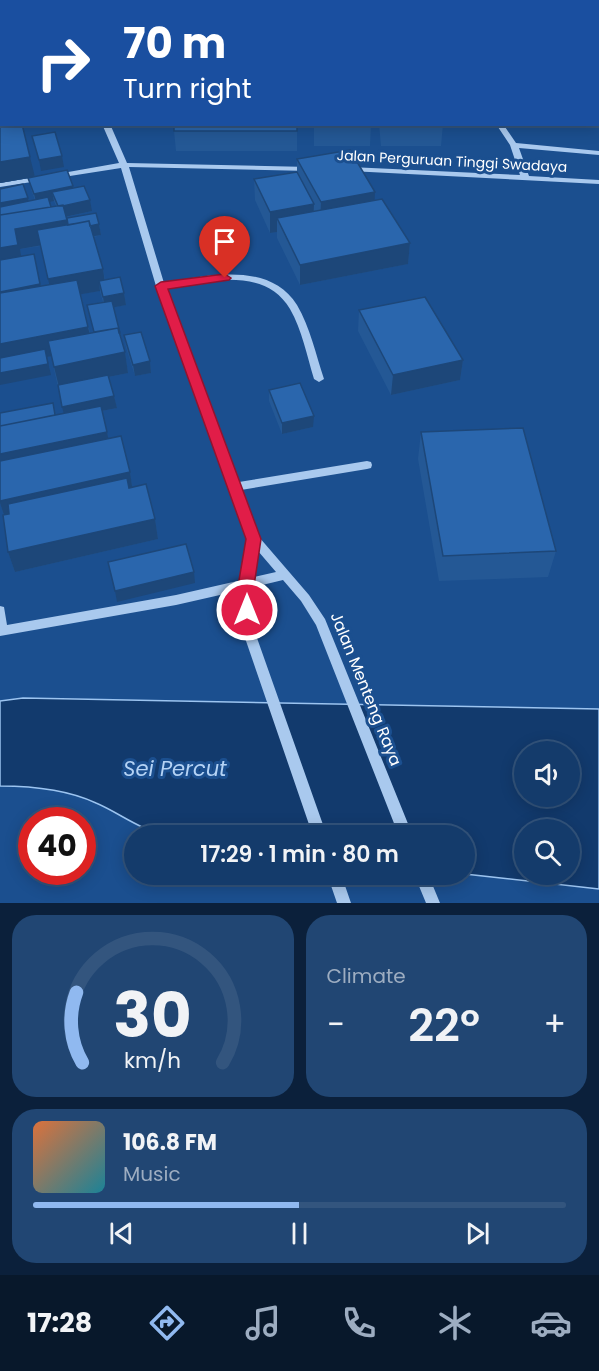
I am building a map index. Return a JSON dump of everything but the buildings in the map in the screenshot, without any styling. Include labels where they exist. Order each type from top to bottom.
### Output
[{"type":"street","name":"Jalan Menteng Raya","points":[[107,126],[124,165],[161,286],[254,539],[305,598],[321,623],[402,825]]},
{"type":"street","points":[[500,126],[514,145],[525,177]]},
{"type":"street","points":[[514,145],[599,153]]},
{"type":"street","name":"Jalan Perguruan Tinggi Swadaya","points":[[0,185],[124,165],[321,169]]},
{"type":"street","name":"Jalan Perguruan Tinggi Swadaya","points":[[344,169],[599,182]]},
{"type":"street","points":[[161,286],[210,278],[240,277],[260,281],[278,291],[291,304],[319,379]]},
{"type":"street","points":[[236,487],[367,465]]},
{"type":"street","name":"Jalan Menteng Raya","points":[[254,539],[246,586],[251,638],[316,825]]},
{"type":"street","points":[[0,611],[1,631],[246,586],[286,575]]},
{"type":"street","points":[[338,885],[344,903]]},
{"type":"street","points":[[426,885],[433,903]]},
{"type":"water","name":"Sei Percut","points":[[23,698],[599,709],[599,889],[563,885],[580,885],[580,819],[514,819],[514,879],[475,875],[475,825],[138,825],[105,807],[73,794],[37,788],[0,786],[0,701]]},
{"type":"route","points":[[225,278],[210,278],[161,286],[254,539],[246,586],[247,610]]}]
